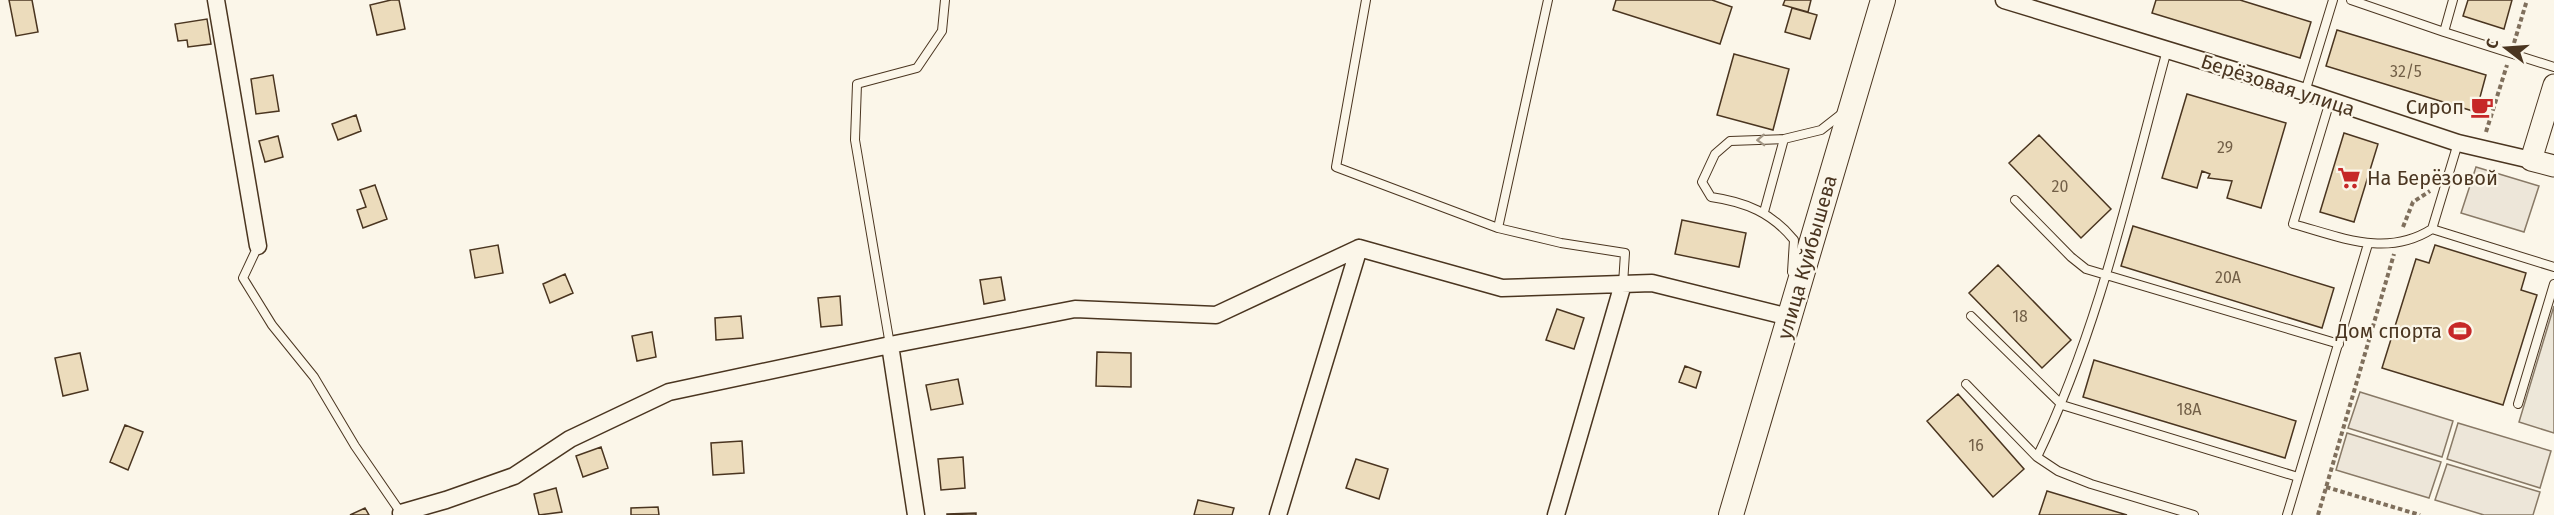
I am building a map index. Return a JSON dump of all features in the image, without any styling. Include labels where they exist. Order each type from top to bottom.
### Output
[{"type":"main road","name":"улица Куйбышева","points":[[1731,515],[1883,0]]},
{"type":"street","points":[[216,0],[258,246]]},
{"type":"street","name":"Берёзовая улица","points":[[2004,0],[2305,92],[2458,143],[2554,166]]},
{"type":"street","points":[[2531,160],[2554,85]]},
{"type":"street","points":[[1278,515],[1359,248]]},
{"type":"street","points":[[401,513],[514,476],[570,439],[669,392],[1075,309],[1216,315],[1359,248],[1502,288],[1652,283],[1790,317]]},
{"type":"street","points":[[1556,515],[1623,284]]},
{"type":"street","points":[[890,345],[916,515]]},
{"type":"lane","points":[[890,345],[855,140],[857,84],[918,68],[942,31],[945,0]]},
{"type":"lane","points":[[1365,0],[1336,167],[1498,228],[1561,243],[1625,253],[1623,284]]},
{"type":"lane","points":[[1498,228],[1548,0]]},
{"type":"lane","points":[[2305,92],[2333,0]]},
{"type":"lane","points":[[2351,0],[2510,55],[2554,67]]},
{"type":"lane","points":[[2444,32],[2453,0]]},
{"type":"lane","points":[[2037,457],[2062,405],[2105,274],[2168,50]]},
{"type":"lane","points":[[2330,101],[2293,224],[2368,244],[2397,243],[2417,238],[2432,229],[2458,143]]},
{"type":"lane","points":[[1790,317],[1794,240],[1781,224],[1764,212],[1732,201],[1711,197],[1702,182],[1715,154],[1730,141],[1784,139],[1821,130],[1852,106]]},
{"type":"lane","points":[[1764,212],[1784,139]]},
{"type":"lane","points":[[2015,200],[2071,257],[2086,269],[2339,344]]},
{"type":"lane","points":[[2432,229],[2554,267]]},
{"type":"lane","points":[[2287,515],[2368,244]]},
{"type":"lane","points":[[258,246],[243,278],[272,326],[314,377],[355,446],[401,513]]},
{"type":"lane","points":[[2518,404],[2554,285]]},
{"type":"lane","points":[[1971,316],[2062,405],[2298,477]]},
{"type":"lane","points":[[1966,384],[2037,457],[2058,471],[2091,484],[2194,515]]},
{"type":"path","points":[[2481,148],[2527,0]]},
{"type":"path","points":[[2318,515],[2397,243],[2413,202],[2447,180]]},
{"type":"path","points":[[2326,487],[2420,515]]},
{"type":"shaded area","points":[[2476,167],[2539,186],[2524,232],[2461,213]]},
{"type":"shaded area","points":[[2554,306],[2554,433],[2519,422]]},
{"type":"shaded area","points":[[2360,392],[2453,421],[2442,457],[2348,428]]},
{"type":"shaded area","points":[[2458,423],[2551,451],[2540,488],[2447,459]]},
{"type":"shaded area","points":[[2347,433],[2441,462],[2429,498],[2336,470]]},
{"type":"shaded area","points":[[2447,464],[2540,492],[2533,515],[2484,515],[2435,500]]},
{"type":"building","points":[[9,0],[32,0],[38,32],[16,36]]},
{"type":"building","points":[[399,0],[405,29],[377,35],[370,5]]},
{"type":"building","points":[[1616,0],[1712,0],[1732,7],[1720,44],[1613,10]]},
{"type":"building","points":[[1785,0],[1811,0],[1808,12],[1783,5]]},
{"type":"building","points":[[2156,0],[2240,0],[2311,22],[2300,58],[2152,13]]},
{"type":"building","points":[[2468,0],[2512,0],[2504,29],[2463,16]]},
{"type":"building","points":[[1792,8],[1817,15],[1810,39],[1785,32]]},
{"type":"building","points":[[207,19],[211,44],[188,47],[187,40],[178,41],[175,24]]},
{"type":"building","points":[[2337,30],[2486,75],[2476,112],[2326,66]]},
{"type":"building","points":[[1734,54],[1789,69],[1773,130],[1717,115]]},
{"type":"building","points":[[273,75],[279,111],[256,114],[251,79]]},
{"type":"building","points":[[2187,94],[2286,123],[2261,208],[2227,198],[2232,181],[2208,178],[2210,174],[2202,171],[2197,188],[2162,178]]},
{"type":"building","points":[[356,115],[361,131],[338,140],[332,124]]},
{"type":"building","name":"На Берёзовой","points":[[2344,133],[2378,144],[2354,222],[2320,212]]},
{"type":"building","points":[[2039,135],[2111,209],[2081,238],[2009,163]]},
{"type":"building","points":[[278,136],[283,157],[265,162],[259,141]]},
{"type":"building","points":[[375,185],[387,219],[363,228],[357,210],[366,207],[360,190]]},
{"type":"building","points":[[1682,220],[1746,233],[1739,267],[1675,254]]},
{"type":"building","points":[[2133,226],[2334,288],[2322,328],[2121,266]]},
{"type":"building","points":[[498,245],[503,273],[475,278],[470,250]]},
{"type":"building","name":"Дом спорта","points":[[2435,245],[2526,273],[2521,290],[2537,295],[2503,405],[2382,368],[2416,259],[2429,263]]},
{"type":"building","points":[[1998,265],[2071,340],[2042,368],[1969,293]]},
{"type":"building","points":[[565,274],[573,293],[550,303],[543,284]]},
{"type":"building","points":[[1001,277],[1005,300],[984,304],[980,280]]},
{"type":"building","points":[[840,296],[842,325],[821,327],[818,298]]},
{"type":"building","points":[[1557,309],[1584,318],[1574,349],[1546,340]]},
{"type":"building","points":[[741,316],[743,338],[716,340],[715,318]]},
{"type":"building","points":[[652,332],[656,357],[637,361],[632,336]]},
{"type":"building","points":[[1097,352],[1131,353],[1131,387],[1096,386]]},
{"type":"building","points":[[80,353],[88,390],[63,396],[55,358]]},
{"type":"building","points":[[2094,360],[2296,421],[2285,458],[2083,397]]},
{"type":"building","points":[[1685,366],[1701,372],[1696,388],[1679,382]]},
{"type":"building","points":[[958,379],[963,404],[931,410],[926,385]]},
{"type":"building","points":[[1958,394],[2024,469],[1993,497],[1927,421]]},
{"type":"building","points":[[125,425],[143,432],[128,470],[110,462]]},
{"type":"building","points":[[742,441],[744,473],[713,475],[711,443]]},
{"type":"building","points":[[601,447],[608,468],[583,477],[576,456]]},
{"type":"building","points":[[963,457],[965,488],[941,490],[938,459]]},
{"type":"building","points":[[1356,459],[1388,469],[1379,499],[1346,488]]},
{"type":"building","points":[[556,488],[562,512],[539,515],[534,494]]},
{"type":"building","points":[[2047,491],[2127,515],[2039,515]]},
{"type":"building","points":[[1198,500],[1234,508],[1232,515],[1194,515]]},
{"type":"building","points":[[658,507],[659,515],[631,515],[631,508]]},
{"type":"building","points":[[365,508],[369,515],[350,515]]},
{"type":"building","points":[[976,513],[976,515],[947,515],[947,514]]},
{"type":"place","name":"Сироп","points":[[2482,107]]},
{"type":"place","name":"На Берёзовой","points":[[2349,178]]},
{"type":"place","name":"Дом спорта","points":[[2460,331]]}]
